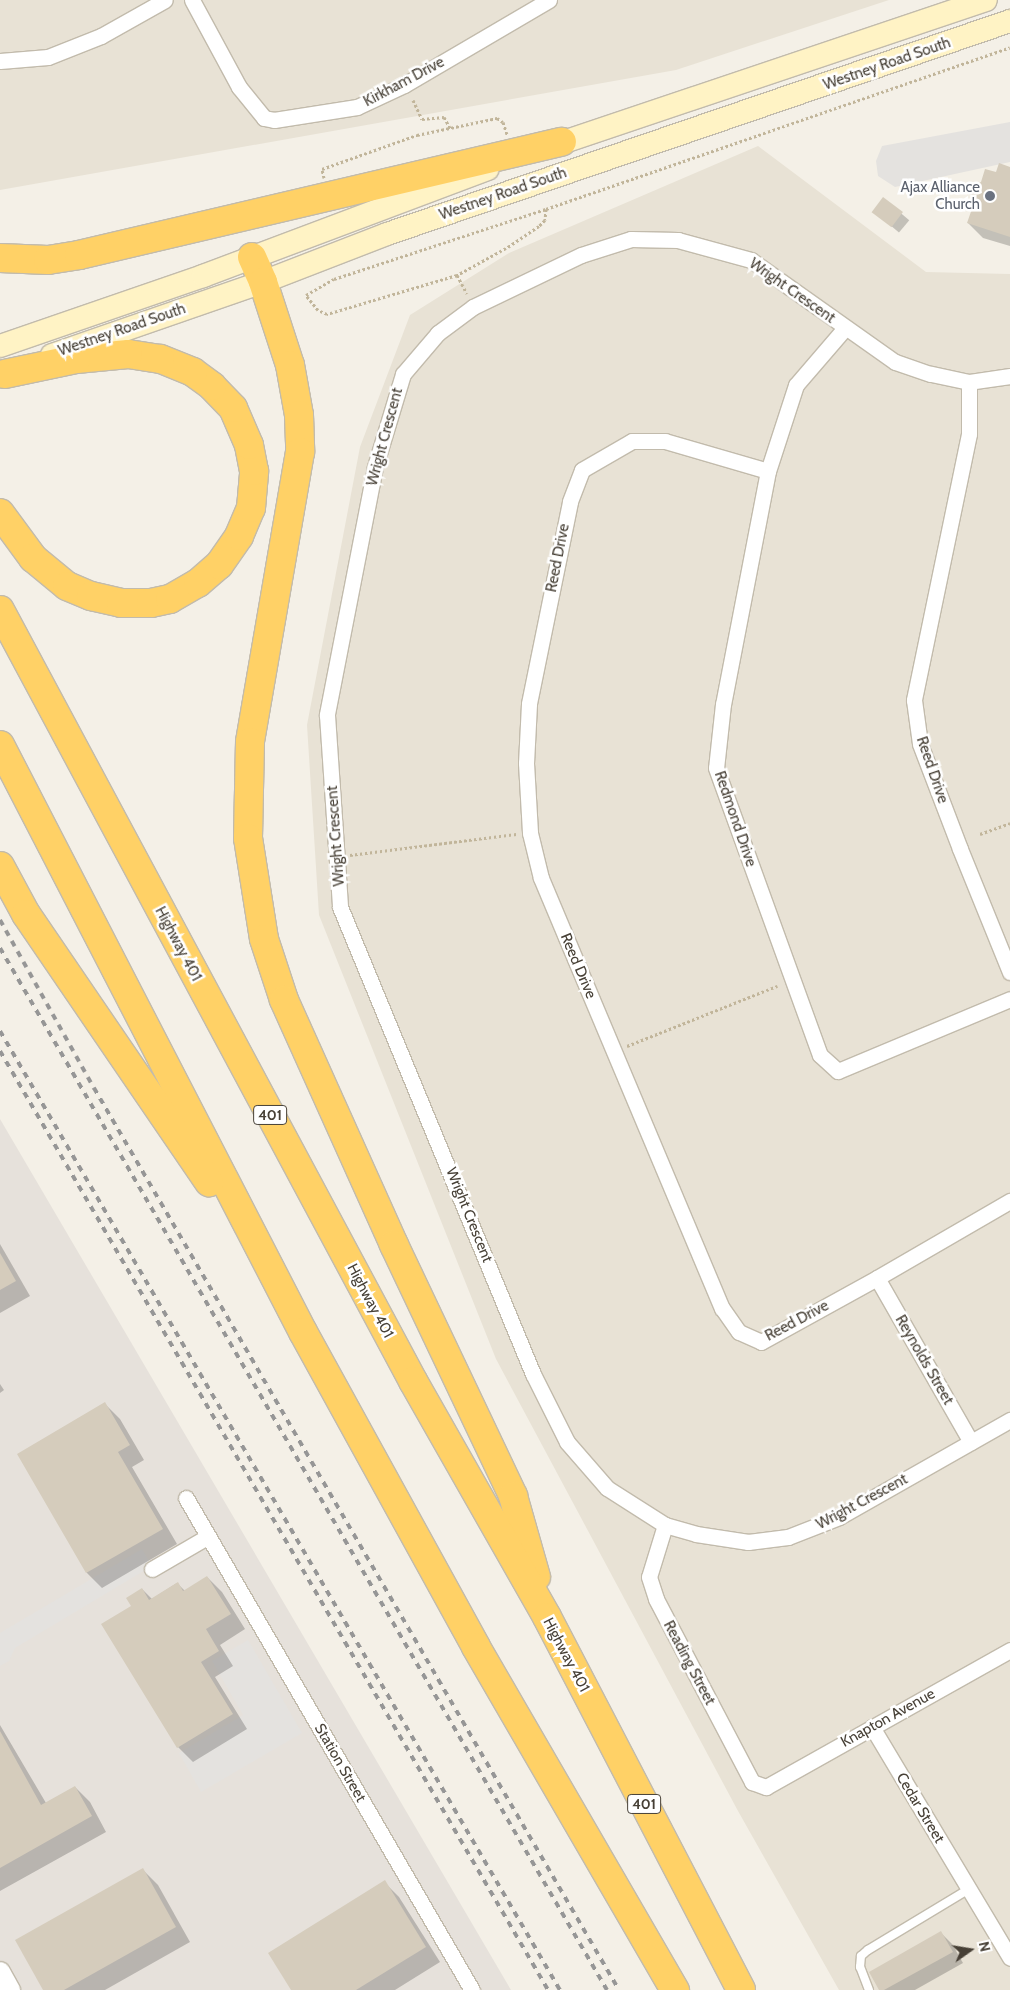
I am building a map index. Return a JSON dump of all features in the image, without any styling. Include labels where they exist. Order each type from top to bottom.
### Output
[{"type":"highway","points":[[0,258],[48,260],[79,255],[562,142]]},
{"type":"highway","points":[[252,257],[263,282],[290,365],[299,415],[300,452],[250,742],[248,838],[264,939],[284,1000],[394,1245],[513,1496],[547,1617]]},
{"type":"highway","points":[[0,513],[33,558],[66,586],[91,596],[121,603],[151,603],[170,599],[198,583],[219,565],[239,536],[251,508],[254,471],[249,445],[233,408],[212,386],[193,372],[160,359],[128,354],[76,360],[2,375]]},
{"type":"highway","name":"Highway 401","points":[[0,610],[413,1381],[547,1617],[741,1990]]},
{"type":"highway","points":[[0,745],[303,1332],[476,1647],[675,1990]]},
{"type":"highway","points":[[0,866],[26,914],[217,1193],[303,1332]]},
{"type":"main road","name":"Westney Road South","points":[[0,346],[252,257],[562,142],[986,0]]},
{"type":"main road","name":"Westney Road South","points":[[2,375],[97,338],[263,282],[387,234],[1010,21]]},
{"type":"street","points":[[0,62],[48,57],[101,36],[164,0]]},
{"type":"street","name":"Kirkham Drive","points":[[192,0],[239,87],[264,118],[274,120],[357,107],[404,85],[549,0]]},
{"type":"street","name":"Wright Crescent","points":[[1010,376],[969,382],[930,374],[895,362],[751,260],[678,240],[631,239],[581,255],[473,307],[438,332],[403,374],[375,467],[327,715],[340,906],[533,1374],[567,1442],[607,1488],[665,1526],[696,1534],[748,1542],[788,1538],[839,1517],[1010,1420]]},
{"type":"street","name":"Redmond Drive","points":[[845,328],[796,385],[768,472],[723,704],[716,768],[820,1056],[838,1071],[1010,1000]]},
{"type":"street","name":"Reed Drive","points":[[969,382],[969,434],[914,700],[920,744],[1010,972]]},
{"type":"street","name":"Reed Drive","points":[[768,472],[665,441],[632,441],[582,470],[570,502],[529,704],[526,763],[530,833],[541,878],[722,1308],[739,1332],[761,1342],[1010,1201]]},
{"type":"street","name":"Reynolds Street","points":[[877,1278],[971,1442]]},
{"type":"street","name":"Station Street","points":[[186,1498],[472,1990]]},
{"type":"street","name":"Reading Street","points":[[665,1526],[648,1577],[656,1599],[752,1782],[766,1787]]},
{"type":"street","points":[[152,1569],[207,1537]]},
{"type":"street","name":"Knapton Avenue","points":[[766,1787],[1010,1650]]},
{"type":"street","name":"Cedar Street","points":[[872,1727],[1010,1958]]},
{"type":"street","points":[[0,1972],[10,1990]]},
{"type":"lane","points":[[869,1990],[860,1968],[862,1956],[868,1950],[969,1889]]},
{"type":"path","points":[[546,209],[545,220],[540,226],[506,248],[457,275],[327,314],[318,310],[306,295],[334,279],[546,209],[1010,47]]},
{"type":"path","points":[[413,100],[422,119],[444,117],[450,128]]},
{"type":"path","points":[[324,183],[322,168],[417,135],[497,118],[503,122],[508,137]]},
{"type":"path","points":[[457,275],[473,307]]},
{"type":"path","points":[[980,834],[1010,823]]},
{"type":"path","points":[[338,858],[357,853],[530,833]]},
{"type":"path","points":[[614,1052],[777,986]]},
{"type":"shaded area","points":[[0,0],[889,0],[676,70],[0,190]]},
{"type":"shaded area","points":[[1010,122],[1010,162],[895,187],[878,176],[876,161],[882,146]]},
{"type":"shaded area","points":[[758,146],[926,272],[1010,274],[1010,1990],[839,1990],[738,1811],[496,1359],[319,915],[307,725],[360,447],[410,315],[509,253]]},
{"type":"shaded area","points":[[0,1119],[511,1990],[0,1990]]},
{"type":"shaded area","points":[[142,1549],[152,1566],[15,1648],[9,1661],[0,1666],[0,1633]]},
{"type":"shaded area","points":[[248,1640],[302,1733],[201,1792],[179,1753],[243,1715],[212,1661]]},
{"type":"building","name":"Ajax Alliance Church","points":[[999,163],[1010,167],[1010,237],[967,223],[974,203],[967,189],[981,182],[985,169],[996,172]]},
{"type":"building","points":[[883,197],[903,212],[892,227],[872,212]]},
{"type":"building","points":[[0,1253],[16,1281],[0,1290]]},
{"type":"building","points":[[105,1402],[130,1445],[118,1452],[163,1529],[86,1573],[17,1454]]},
{"type":"building","points":[[207,1576],[231,1614],[206,1629],[219,1651],[201,1662],[233,1714],[177,1748],[101,1624],[131,1606],[126,1598],[142,1588],[149,1600],[178,1582],[183,1591]]},
{"type":"building","points":[[0,1731],[41,1805],[75,1786],[92,1816],[0,1868]]},
{"type":"building","points":[[143,1868],[176,1927],[64,1990],[43,1990],[15,1940]]},
{"type":"building","points":[[385,1880],[426,1947],[356,1990],[291,1990],[268,1953]]},
{"type":"building","points":[[941,1931],[953,1952],[884,1990],[879,1990],[869,1972]]},
{"type":"railway","points":[[0,920],[94,1088],[619,1990]]},
{"type":"railway","points":[[0,948],[607,1990]]},
{"type":"railway","points":[[0,1031],[560,1990]]},
{"type":"railway","points":[[0,1051],[548,1990]]},
{"type":"place","name":"Ajax Alliance Church","points":[[990,196]]}]
